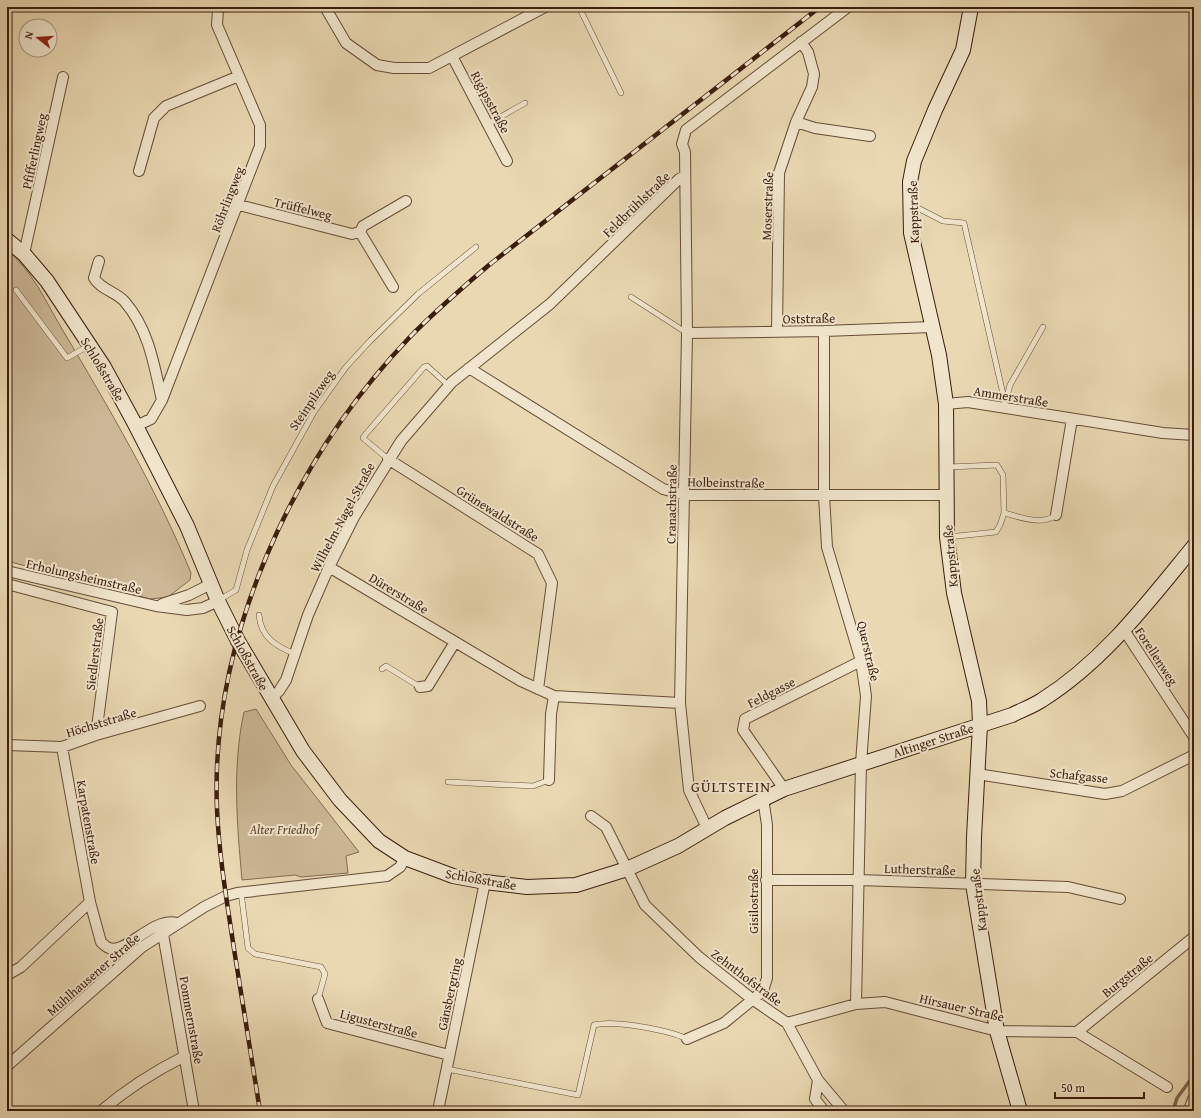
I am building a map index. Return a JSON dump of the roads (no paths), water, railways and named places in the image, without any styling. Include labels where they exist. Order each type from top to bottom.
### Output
[{"type":"street","name":"Röhrlingweg","points":[[136,426],[151,419],[162,400],[239,205],[260,146],[260,125],[217,25],[218,9],[222,7]]},
{"type":"street","points":[[325,7],[346,43],[377,65],[394,68],[429,68],[543,8]]},
{"type":"street","name":"Feldbrühlstraße","points":[[469,368],[550,304],[679,179],[685,176],[685,152],[682,144],[686,130],[848,7]]},
{"type":"street","name":"Kappstraße","points":[[971,7],[963,50],[935,110],[914,161],[910,182],[911,233],[939,355],[946,404],[947,537],[954,593],[979,701],[980,725],[973,884],[997,1031],[1020,1111]]},
{"type":"street","name":"Moserstraße","points":[[777,332],[779,173],[796,122],[812,87],[814,74],[808,52],[801,42]]},
{"type":"street","name":"Rigipsstraße","points":[[452,56],[507,161]]},
{"type":"street","points":[[139,171],[154,118],[166,106],[239,76]]},
{"type":"street","name":"Pfifferlingweg","points":[[24,254],[63,77]]},
{"type":"street","points":[[796,122],[814,128],[870,136]]},
{"type":"street","name":"Cranachstraße","points":[[685,176],[687,332],[680,703],[690,790],[707,828]]},
{"type":"street","points":[[393,287],[360,232],[363,226],[406,201]]},
{"type":"street","name":"Trüffelweg","points":[[239,205],[352,234],[360,232]]},
{"type":"street","name":"Schloßstraße","points":[[7,240],[24,254],[47,281],[90,345],[136,426],[187,526],[218,601],[238,641],[303,751],[340,800],[379,841],[405,858],[453,876],[485,882],[527,887],[576,885],[627,870]]},
{"type":"street","points":[[99,261],[94,278],[98,284],[124,301],[137,320],[148,341],[162,400]]},
{"type":"street","name":"Oststraße","points":[[687,332],[777,332],[932,327]]},
{"type":"street","name":"Querstraße","points":[[824,331],[824,496],[827,547],[861,661],[866,696],[861,763],[856,1004]]},
{"type":"street","name":"Wilhelm-Nagel-Straße","points":[[271,699],[286,680],[312,604],[329,566],[354,517],[388,459],[404,436],[448,385],[469,368]]},
{"type":"street","name":"Holbeinstraße","points":[[469,368],[663,489],[685,495],[946,495]]},
{"type":"street","name":"Ammerstraße","points":[[946,404],[968,402],[1163,433],[1194,435]]},
{"type":"street","points":[[1056,515],[1072,419]]},
{"type":"street","name":"Grünewaldstraße","points":[[388,459],[538,554],[552,583],[538,689]]},
{"type":"street","name":"Altinger Straße","points":[[627,870],[678,846],[707,828],[763,798],[784,789],[1012,715],[1042,700],[1082,671],[1124,630],[1194,546]]},
{"type":"street","name":"Dürerstraße","points":[[329,566],[521,681],[554,696],[680,703]]},
{"type":"street","name":"Erholungsheimstraße","points":[[7,571],[156,606],[187,610],[203,608],[218,601]]},
{"type":"street","name":"Siedlerstraße","points":[[7,584],[112,612],[96,735]]},
{"type":"street","name":"Erholungsheimstraße","points":[[156,606],[189,596],[211,584]]},
{"type":"street","name":"Forellenweg","points":[[1124,630],[1194,737]]},
{"type":"street","points":[[420,687],[428,686],[455,642]]},
{"type":"street","name":"Feldgasse","points":[[784,789],[743,730],[745,720],[861,661]]},
{"type":"street","points":[[549,780],[551,714],[554,696]]},
{"type":"street","name":"Höchststraße","points":[[7,745],[62,747],[96,735],[200,706]]},
{"type":"street","name":"Karpatenstraße","points":[[62,747],[90,902],[101,942],[109,948],[118,948],[158,924],[170,921],[177,923]]},
{"type":"street","name":"Schafgasse","points":[[977,774],[1105,794],[1122,791],[1194,755]]},
{"type":"street","name":"Gisilostraße","points":[[688,1039],[724,1023],[762,990],[767,978],[767,825],[763,798]]},
{"type":"street","name":"Zehnthofstraße","points":[[591,816],[606,827],[645,905],[699,957],[752,999],[787,1023],[818,1080],[844,1111]]},
{"type":"street","name":"Mühlhausener Straße","points":[[7,1066],[142,947],[177,923],[226,896],[241,892],[387,876],[400,866],[405,858]]},
{"type":"street","name":"Lutherstraße","points":[[766,880],[858,880],[1068,886],[1120,899]]},
{"type":"street","name":"Gänsbergring","points":[[438,1111],[485,882]]},
{"type":"street","points":[[7,975],[21,967],[90,902]]},
{"type":"street","name":"Pommernstraße","points":[[163,934],[194,1111]]},
{"type":"street","name":"Burgstraße","points":[[1077,1032],[1194,937]]},
{"type":"street","name":"Ligusterstraße","points":[[318,999],[327,1022],[450,1055]]},
{"type":"street","name":"Hirsauer Straße","points":[[787,1023],[856,1004],[885,1002],[997,1031],[1077,1032]]},
{"type":"street","points":[[1077,1032],[1167,1087]]},
{"type":"street","points":[[101,1111],[148,1075],[185,1056]]},
{"type":"street","points":[[818,1080],[815,1099],[824,1111]]},
{"type":"street","points":[[1188,1111],[1193,1099]]},
{"type":"lane","points":[[579,7],[621,93]]},
{"type":"lane","points":[[488,124],[524,103]]},
{"type":"lane","points":[[910,203],[943,221],[964,223],[1006,407]]},
{"type":"lane","name":"Steinpilzweg","points":[[218,601],[236,590],[247,550],[273,486],[314,412],[346,367],[418,294],[476,247]]},
{"type":"lane","points":[[16,290],[67,358],[90,345]]},
{"type":"lane","points":[[631,297],[687,332]]},
{"type":"lane","points":[[1006,407],[1006,394],[1010,385],[1043,327]]},
{"type":"lane","points":[[388,459],[363,438],[365,435],[424,367],[427,366],[448,385]]},
{"type":"lane","points":[[946,467],[997,465],[1003,475],[1004,513],[996,532],[947,537]]},
{"type":"lane","points":[[1004,513],[1023,518],[1044,520],[1051,519],[1056,515]]},
{"type":"lane","points":[[259,616],[263,632],[269,639],[279,647],[295,654]]},
{"type":"lane","points":[[382,669],[386,666],[420,687]]},
{"type":"lane","points":[[448,782],[533,786],[549,780]]},
{"type":"lane","points":[[241,892],[248,948],[255,954],[321,967],[325,974],[318,999]]},
{"type":"lane","points":[[447,1069],[578,1094],[594,1026],[602,1023],[620,1024],[678,1034],[688,1039]]},
{"type":"waterway","points":[[1173,1111],[1177,1098],[1194,1075]]},
{"type":"railway","points":[[260,1111],[221,862],[217,809],[218,745],[228,680],[244,617],[267,555],[295,496],[329,439],[367,386],[409,338],[458,291],[489,265],[820,7]]},
{"type":"district","name":"GÜLTSTEIN","points":[[731,787]]},
{"type":"park label","name":"Alter Friedhof","points":[[284,829]]}]
